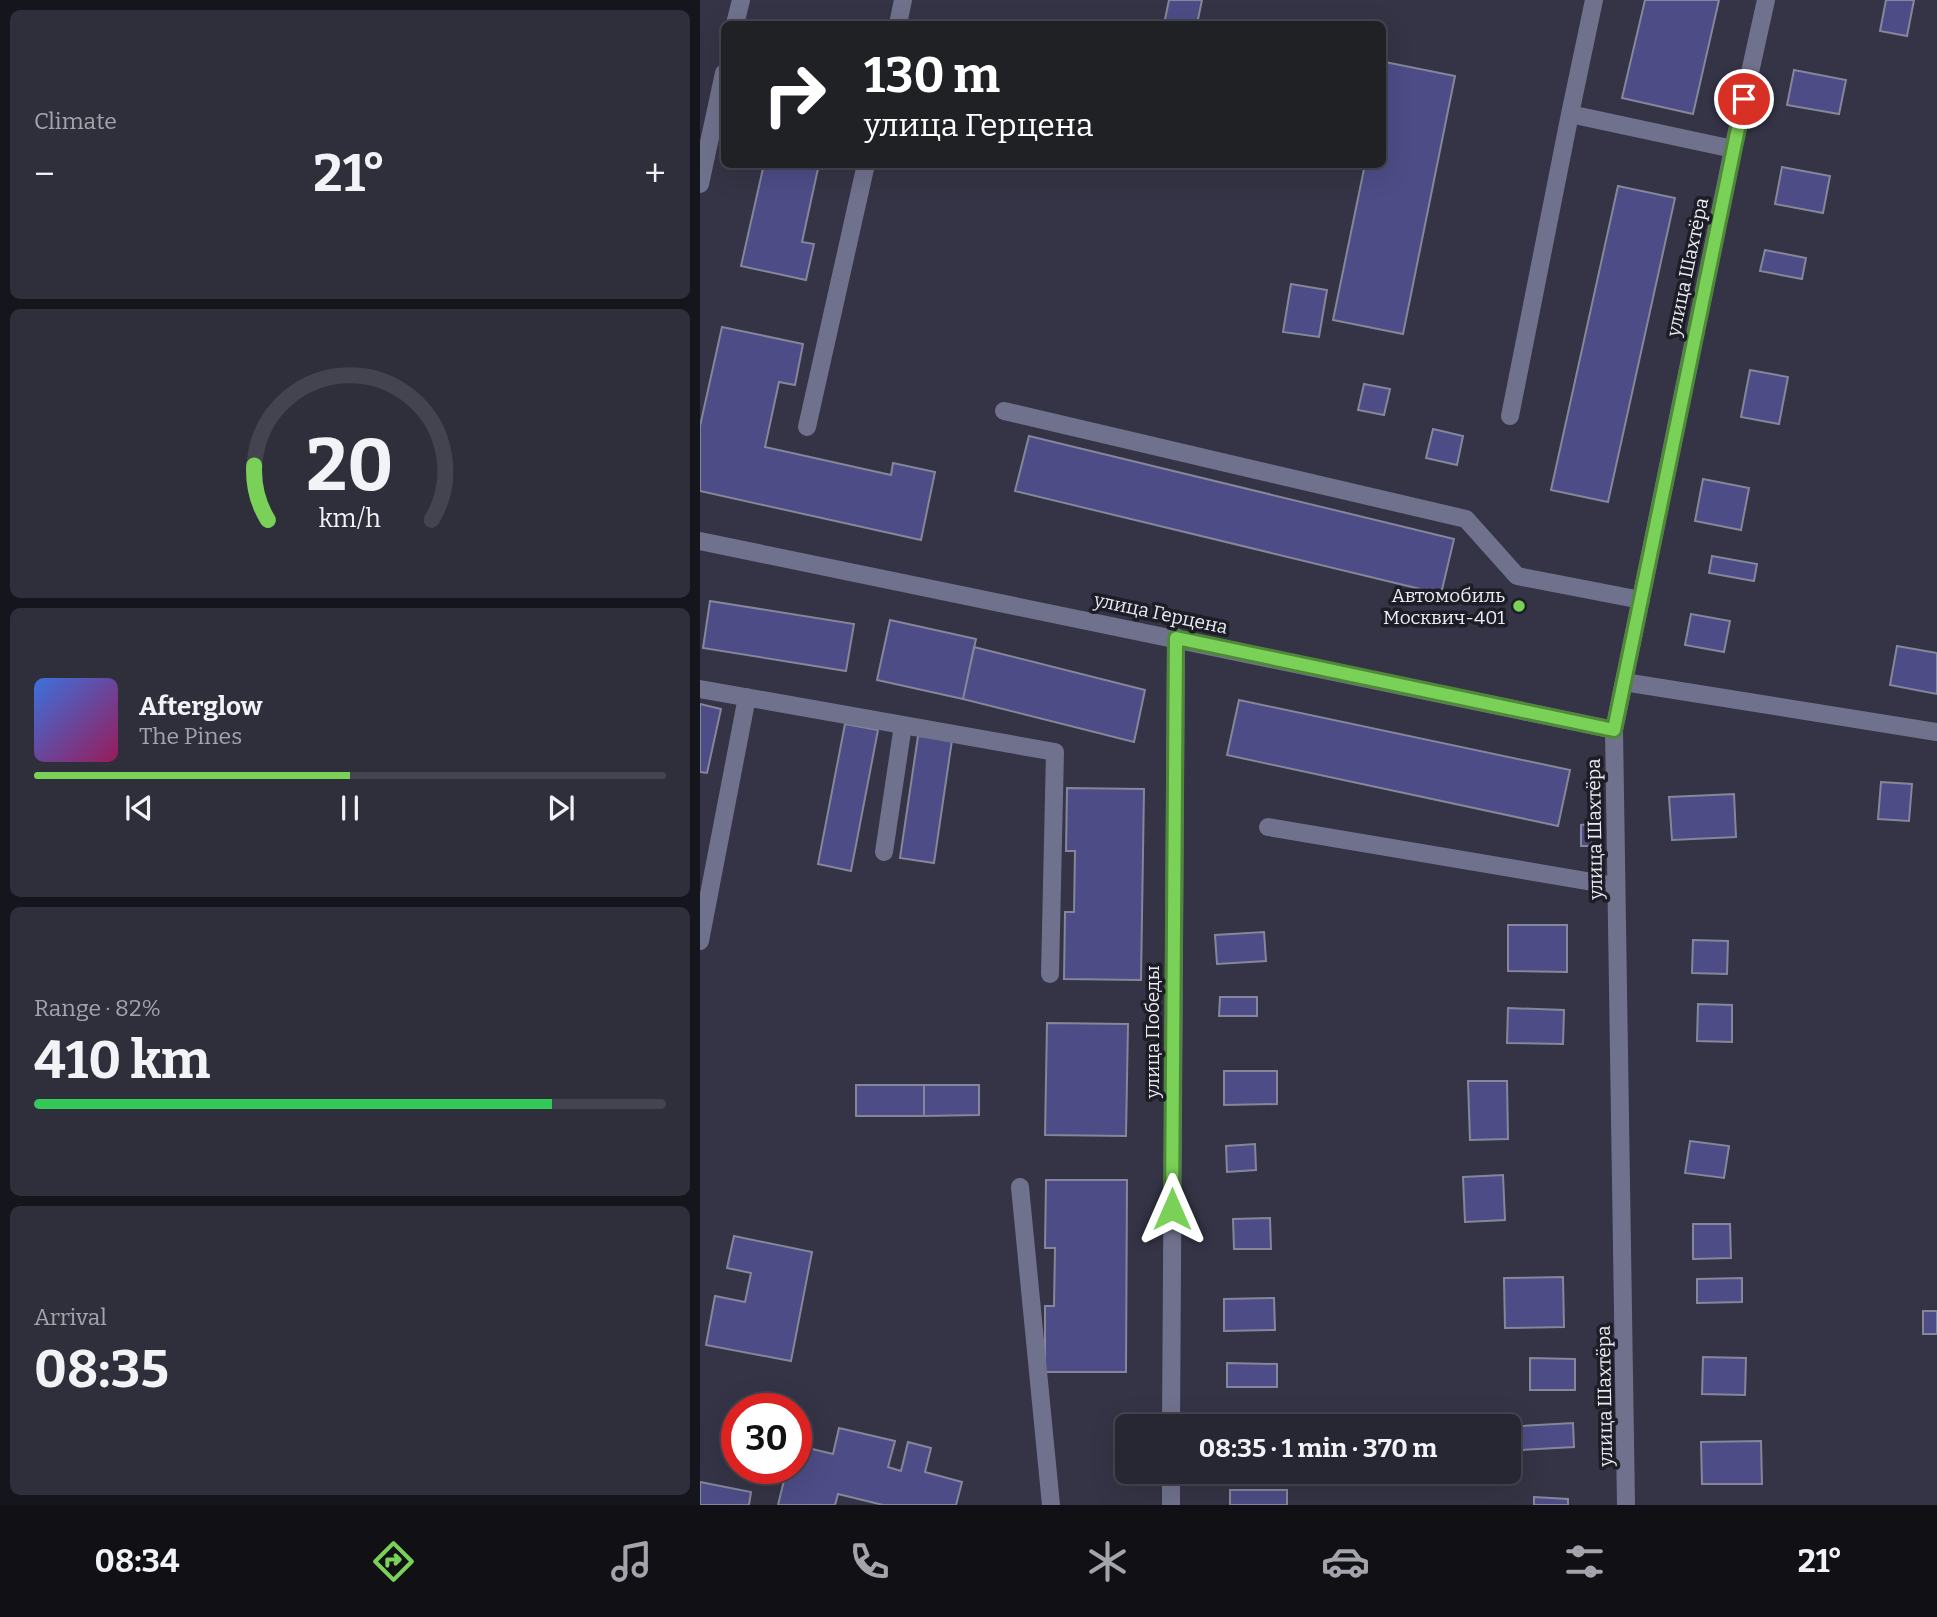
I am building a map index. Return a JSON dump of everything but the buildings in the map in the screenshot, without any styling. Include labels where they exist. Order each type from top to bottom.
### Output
[{"type":"street","points":[[736,21],[741,0]]},
{"type":"street","points":[[899,21],[903,0]]},
{"type":"street","points":[[1510,416],[1594,0]]},
{"type":"street","name":"улица Шахтёра","points":[[1626,1505],[1614,730],[1766,0]]},
{"type":"street","points":[[700,184],[721,87]]},
{"type":"street","points":[[1570,114],[1733,149]]},
{"type":"street","points":[[807,427],[865,168]]},
{"type":"street","points":[[1004,411],[1466,519],[1517,576],[1641,600]]},
{"type":"street","name":"улица Герцена","points":[[700,541],[1614,730]]},
{"type":"street","name":"улица Победы","points":[[1171,1414],[1176,638]]},
{"type":"street","points":[[1624,682],[1937,732]]},
{"type":"street","points":[[700,689],[1055,752],[1050,974]]},
{"type":"street","points":[[700,941],[747,697]]},
{"type":"street","points":[[884,852],[903,725]]},
{"type":"street","points":[[1268,827],[1616,886]]},
{"type":"street","points":[[1020,1187],[1051,1505]]},
{"type":"street","points":[[1171,1484],[1171,1505]]},
{"type":"place","name":"Автомобиль Москвич-401","points":[[1519,606]]},
{"type":"route","points":[[1172,1209],[1176,638],[1614,730],[1744,99]]}]
